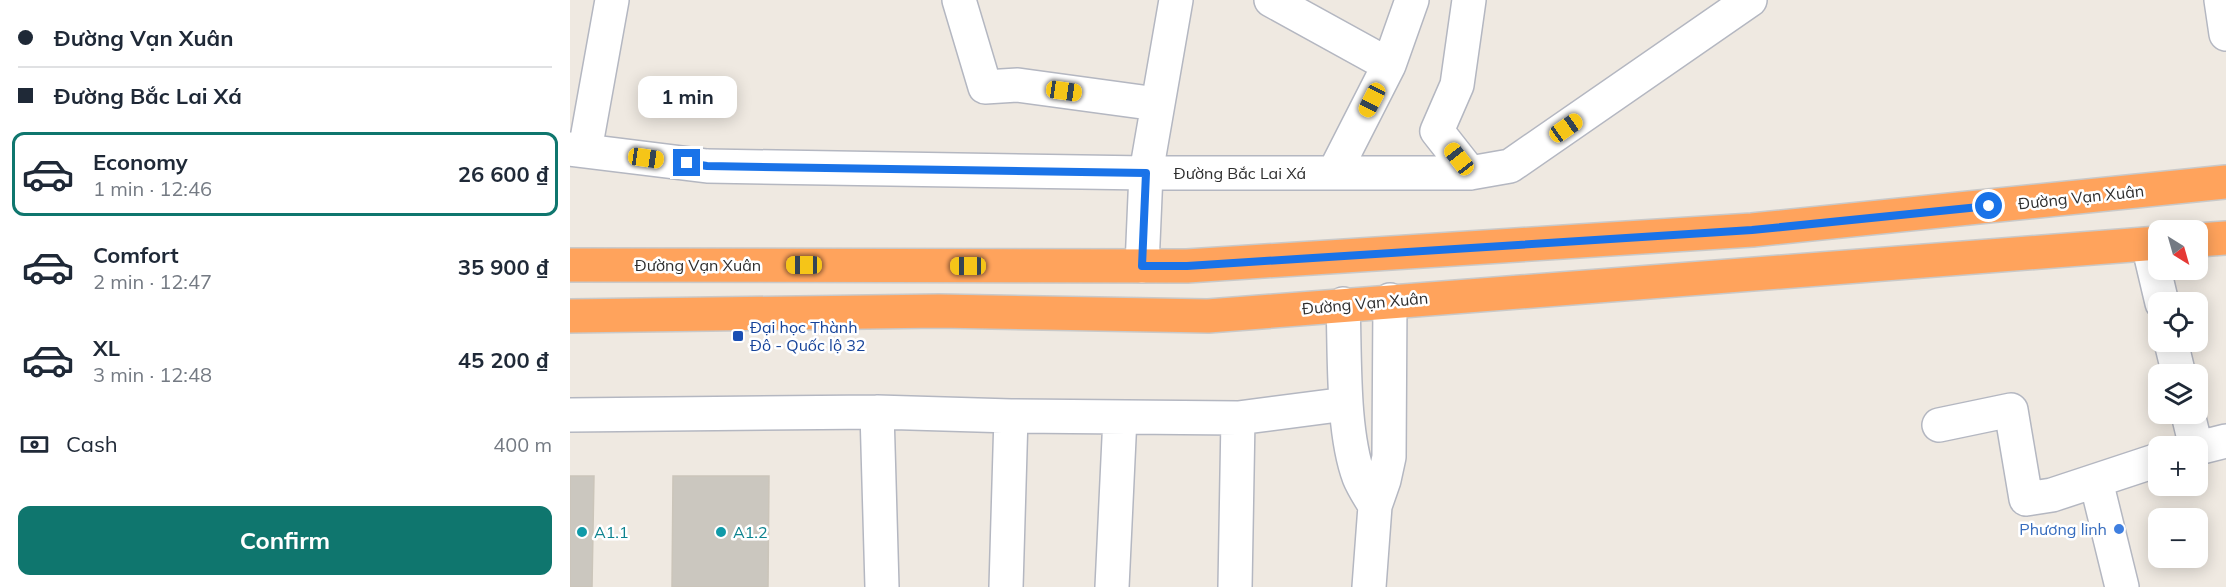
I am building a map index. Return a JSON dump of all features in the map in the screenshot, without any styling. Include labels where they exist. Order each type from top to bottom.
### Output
[{"type":"highway","name":"Đường Vạn Xuân","points":[[570,265],[1187,266],[1752,230],[2226,182]]},
{"type":"highway","points":[[2208,239],[2226,238]]},
{"type":"highway","name":"Đường Vạn Xuân","points":[[570,316],[939,311],[1208,316],[1390,300],[2148,243]]},
{"type":"street","points":[[578,149],[612,0]]},
{"type":"street","points":[[959,0],[985,87],[1018,85],[1157,104]]},
{"type":"street","points":[[1142,266],[1146,173],[1176,0]]},
{"type":"street","points":[[1271,0],[1389,65]]},
{"type":"street","points":[[1334,173],[1389,65],[1412,0]]},
{"type":"street","points":[[1469,0],[1457,85],[1437,131],[1470,173]]},
{"type":"street","name":"Đường Bắc Lai Xá","points":[[578,149],[707,166],[1146,173],[1470,173],[1510,166],[1750,0]]},
{"type":"street","points":[[2221,0],[2226,34]]},
{"type":"street","points":[[1369,587],[1375,506],[1389,457],[1390,300]]},
{"type":"street","points":[[1342,304],[1347,404],[1353,451],[1360,477],[1375,506]]},
{"type":"street","points":[[570,415],[877,412],[1238,418],[1347,404]]},
{"type":"street","points":[[1939,425],[2011,410],[2026,499],[2052,495],[2148,463]]},
{"type":"street","points":[[877,412],[882,587]]},
{"type":"street","points":[[1006,587],[1011,416]]},
{"type":"street","points":[[1112,587],[1120,417]]},
{"type":"street","points":[[1235,587],[1238,418]]},
{"type":"street","points":[[2208,445],[2226,441]]},
{"type":"street","points":[[2096,481],[2122,587]]},
{"type":"building","name":"A1.1","points":[[570,476],[594,476],[592,587],[570,587]]},
{"type":"building","name":"A1.2","points":[[673,476],[769,476],[768,587],[672,587]]},
{"type":"place","name":"Đại học Thành Đô - Quốc lộ 32","points":[[738,336]]},
{"type":"place","name":"Phương linh","points":[[2119,529]]},
{"type":"place","name":"A1.1","points":[[582,532]]},
{"type":"place","name":"A1.2","points":[[721,532]]},
{"type":"route","points":[[687,163],[707,166],[1146,173],[1142,266],[1187,266],[1752,230],[1989,206]]}]
